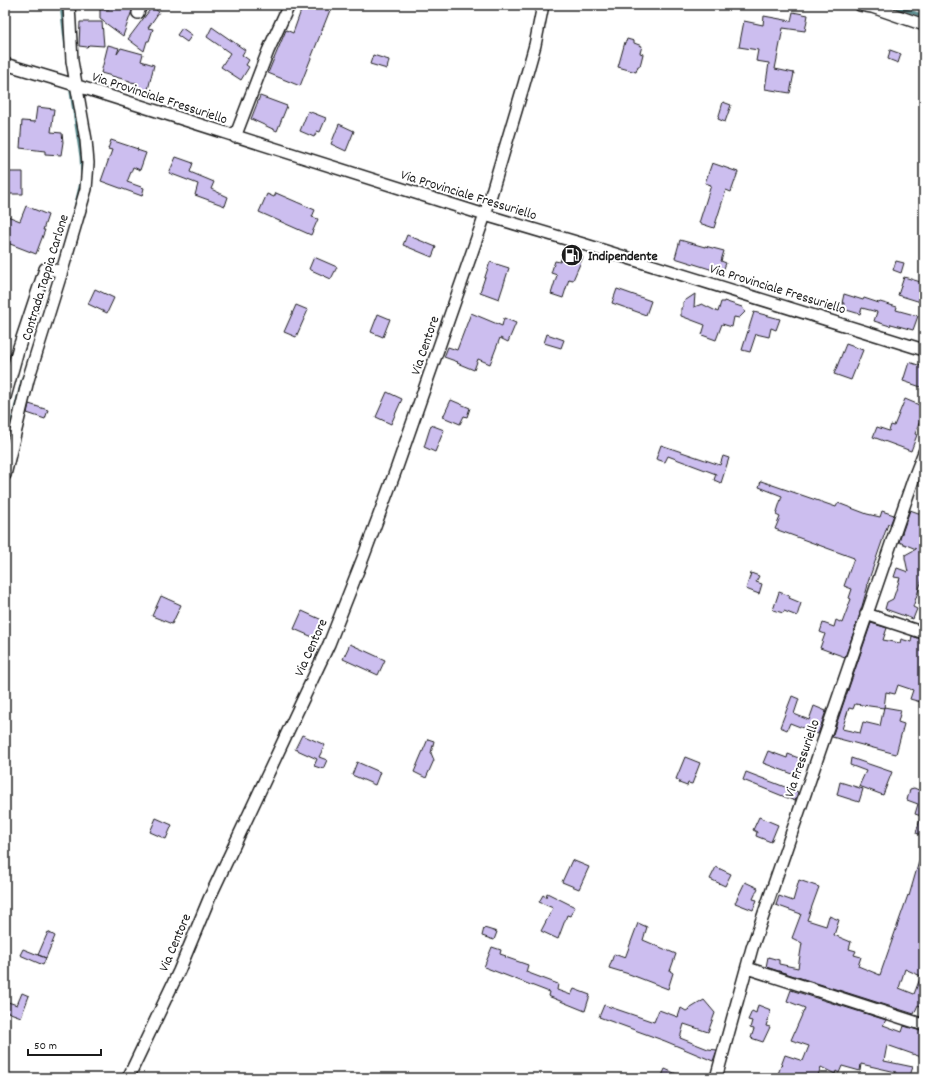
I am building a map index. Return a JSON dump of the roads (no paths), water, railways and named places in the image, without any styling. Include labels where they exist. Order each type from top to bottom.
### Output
[{"type":"street","name":"Contrada Tappia Carlone","points":[[5,475],[28,380],[86,188],[88,163],[86,140],[72,61],[69,5]]},
{"type":"street","points":[[235,137],[268,51],[289,5]]},
{"type":"street","name":"Via Centore","points":[[128,1078],[179,971],[209,899],[329,644],[363,558],[397,467],[485,215],[535,45],[543,5]]},
{"type":"street","points":[[860,5],[872,7],[924,25]]},
{"type":"street","name":"Via Provinciale Fressuriello","points":[[5,64],[485,215],[924,350]]},
{"type":"street","points":[[5,397],[18,350],[45,269],[62,271]]},
{"type":"street","name":"Via Fressuriello","points":[[716,1078],[757,933],[912,480],[924,452]]},
{"type":"street","points":[[866,614],[924,633]]},
{"type":"street","points":[[746,968],[924,1025]]},
{"type":"waterway","points":[[61,5],[66,49]]},
{"type":"waterway","points":[[892,5],[924,16]]},
{"type":"waterway","points":[[70,86],[81,157],[82,178],[76,203]]},
{"type":"waterway","points":[[5,448],[23,377]]},
{"type":"place","name":"Indipendente","points":[[572,255]]}]
